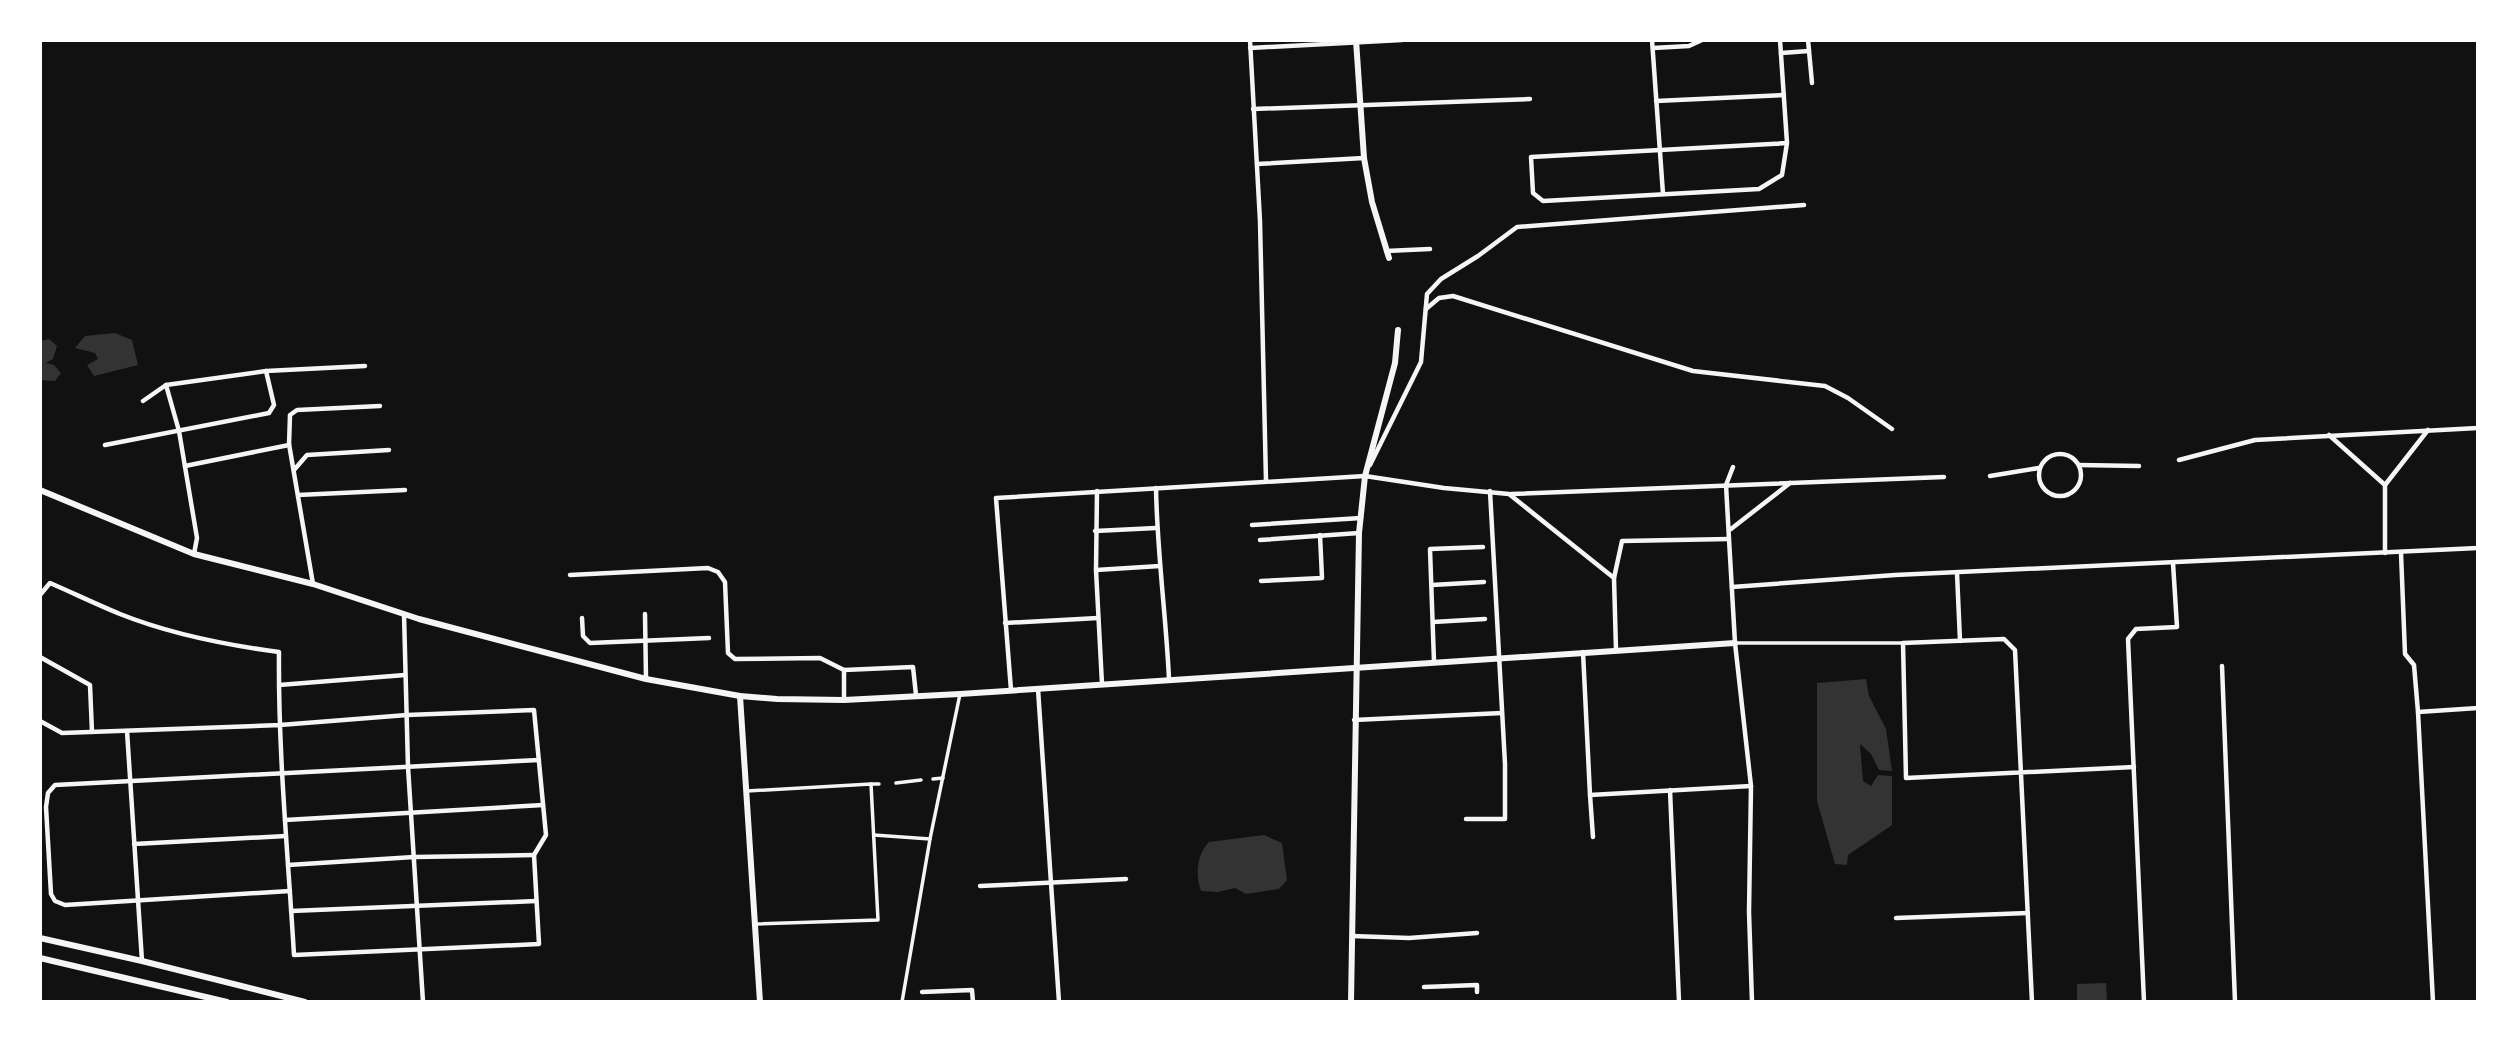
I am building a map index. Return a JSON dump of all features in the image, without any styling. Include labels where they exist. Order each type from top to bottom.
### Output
[{"type":"street","points":[[1250,40],[1266,481]]},
{"type":"street","points":[[1250,48],[1402,40]]},
{"type":"street","points":[[1652,40],[1663,194]]},
{"type":"street","points":[[1653,47],[1689,46],[1702,40]]},
{"type":"street","points":[[1780,40],[1787,143],[1782,175],[1759,189],[1543,201],[1533,193],[1531,157],[1787,143]]},
{"type":"street","points":[[1808,40],[1812,83]]},
{"type":"street","points":[[1356,41],[1364,158],[1372,202],[1388,254],[1430,249]]},
{"type":"street","points":[[1781,53],[1809,51]]},
{"type":"street","points":[[1656,102],[1784,95]]},
{"type":"street","points":[[1253,109],[1530,99]]},
{"type":"street","points":[[1256,164],[1364,158]]},
{"type":"street","points":[[1365,475],[1421,362],[1427,294],[1441,279],[1517,227],[1804,205]]},
{"type":"street","points":[[1426,309],[1438,298],[1453,296],[1693,371],[1825,386],[1848,398],[1892,429]]},
{"type":"street","points":[[1351,1002],[1354,720],[1360,518],[1365,475],[1395,363],[1398,330]]},
{"type":"street","points":[[144,401],[166,385],[266,371],[365,366]]},
{"type":"street","points":[[105,445],[268,413],[274,405],[266,371]]},
{"type":"street","points":[[166,385],[179,431],[197,538],[194,554]]},
{"type":"street","points":[[289,445],[290,415],[298,410],[380,406]]},
{"type":"street","points":[[2179,460],[2255,440],[2478,428]]},
{"type":"street","points":[[287,429],[313,584]]},
{"type":"street","points":[[2385,553],[2385,485],[2428,430]]},
{"type":"street","points":[[2328,435],[2385,485]]},
{"type":"street","points":[[185,466],[289,445]]},
{"type":"street","points":[[294,471],[307,455],[389,450]]},
{"type":"street","points":[[2054,454],[2068,455],[2079,465],[2081,478],[2074,491],[2061,496],[2043,488],[2039,468],[2042,462],[2054,454]]},
{"type":"street","points":[[2079,465],[2139,466]]},
{"type":"street","points":[[1733,467],[1726,485],[1735,643],[1751,786],[1749,912],[1752,1002]]},
{"type":"street","points":[[1990,475],[2039,468]]},
{"type":"street","points":[[1011,690],[996,498],[1365,475],[1444,488],[1509,494],[1944,477]]},
{"type":"street","points":[[1730,530],[1791,482]]},
{"type":"street","points":[[1156,488],[1156,528],[1166,614],[1169,679]]},
{"type":"street","points":[[40,490],[194,554],[313,584],[404,614],[646,680],[740,696],[844,700],[1735,643],[1903,643],[2004,639],[2015,650],[2032,1002]]},
{"type":"street","points":[[298,495],[405,490]]},
{"type":"street","points":[[1097,491],[1096,570],[1102,684]]},
{"type":"street","points":[[1466,819],[1505,819],[1490,491]]},
{"type":"street","points":[[1509,494],[1614,578]]},
{"type":"street","points":[[1252,525],[1360,518]]},
{"type":"street","points":[[1095,531],[1156,528]]},
{"type":"street","points":[[1260,540],[1359,533]]},
{"type":"street","points":[[1261,581],[1322,578],[1320,535]]},
{"type":"street","points":[[1616,650],[1614,578],[1622,541],[1729,539]]},
{"type":"street","points":[[1434,662],[1430,549],[1483,547]]},
{"type":"street","points":[[1732,587],[1957,573],[2478,548]]},
{"type":"street","points":[[2401,552],[2405,654],[2414,665],[2418,712],[2433,1002]]},
{"type":"street","points":[[2144,1002],[2129,639],[2136,629],[2177,628],[2173,563]]},
{"type":"street","points":[[1096,570],[1160,566]]},
{"type":"street","points":[[570,575],[708,568],[718,572],[725,582],[728,653],[735,659],[820,658],[844,670],[913,667],[916,695]]},
{"type":"street","points":[[1957,573],[1960,641]]},
{"type":"street","points":[[1432,585],[1484,582]]},
{"type":"street","points":[[40,595],[50,583],[121,615],[243,647],[279,652],[279,685],[280,725],[282,775],[294,955],[539,943],[534,855],[546,835],[534,710],[407,715],[280,725],[62,733],[40,721]]},
{"type":"street","points":[[404,614],[408,767],[422,1002]]},
{"type":"street","points":[[645,614],[646,680]]},
{"type":"street","points":[[582,618],[583,636],[590,643],[709,638]]},
{"type":"street","points":[[1005,623],[1098,618]]},
{"type":"street","points":[[1433,622],[1485,619]]},
{"type":"street","points":[[1903,643],[1906,778],[2134,767]]},
{"type":"street","points":[[1583,652],[1593,837]]},
{"type":"street","points":[[40,657],[90,685],[92,732]]},
{"type":"street","points":[[2222,666],[2235,1002]]},
{"type":"street","points":[[844,670],[844,700]]},
{"type":"street","points":[[279,685],[405,676]]},
{"type":"street","points":[[1038,688],[1059,1002]]},
{"type":"street","points":[[902,1002],[930,839],[960,694]]},
{"type":"street","points":[[740,696],[760,1002]]},
{"type":"street","points":[[2418,712],[2478,708]]},
{"type":"street","points":[[1354,720],[1502,713]]},
{"type":"street","points":[[127,731],[142,961]]},
{"type":"street","points":[[290,891],[65,905],[55,901],[51,894],[46,807],[48,793],[55,785],[539,760]]},
{"type":"street","points":[[933,779],[943,778]]},
{"type":"street","points":[[896,783],[921,780]]},
{"type":"street","points":[[755,925],[878,920],[871,784]]},
{"type":"street","points":[[746,791],[879,784]]},
{"type":"street","points":[[1590,795],[1751,786]]},
{"type":"street","points":[[1670,790],[1679,1002]]},
{"type":"street","points":[[285,820],[543,805]]},
{"type":"street","points":[[874,835],[930,839]]},
{"type":"street","points":[[134,844],[286,836]]},
{"type":"street","points":[[288,865],[414,857],[534,855]]},
{"type":"street","points":[[980,886],[1126,879]]},
{"type":"street","points":[[291,911],[536,901]]},
{"type":"street","points":[[1896,918],[2028,913]]},
{"type":"street","points":[[1352,936],[1409,938],[1477,933]]},
{"type":"street","points":[[40,938],[305,1002]]},
{"type":"street","points":[[40,958],[227,1002]]},
{"type":"street","points":[[1424,987],[1477,985],[1477,992]]},
{"type":"street","points":[[922,992],[972,990],[973,1002]]},
{"type":"shaded area","points":[[115,333],[132,340],[138,365],[94,376],[87,365],[98,359],[95,353],[75,348],[85,336]]},
{"type":"shaded area","points":[[49,339],[57,346],[53,359],[46,363],[54,365],[61,373],[55,381],[40,380],[40,341]]},
{"type":"shaded area","points":[[1866,679],[1869,696],[1886,729],[1892,771],[1879,770],[1871,754],[1860,744],[1863,781],[1871,786],[1878,775],[1892,776],[1892,825],[1848,855],[1847,865],[1835,864],[1817,801],[1817,683]]},
{"type":"shaded area","points":[[1264,835],[1282,843],[1287,880],[1279,889],[1246,894],[1235,888],[1218,892],[1201,891],[1198,865],[1209,842]]},
{"type":"shaded area","points":[[2106,983],[2107,1002],[2077,1002],[2077,984]]}]
